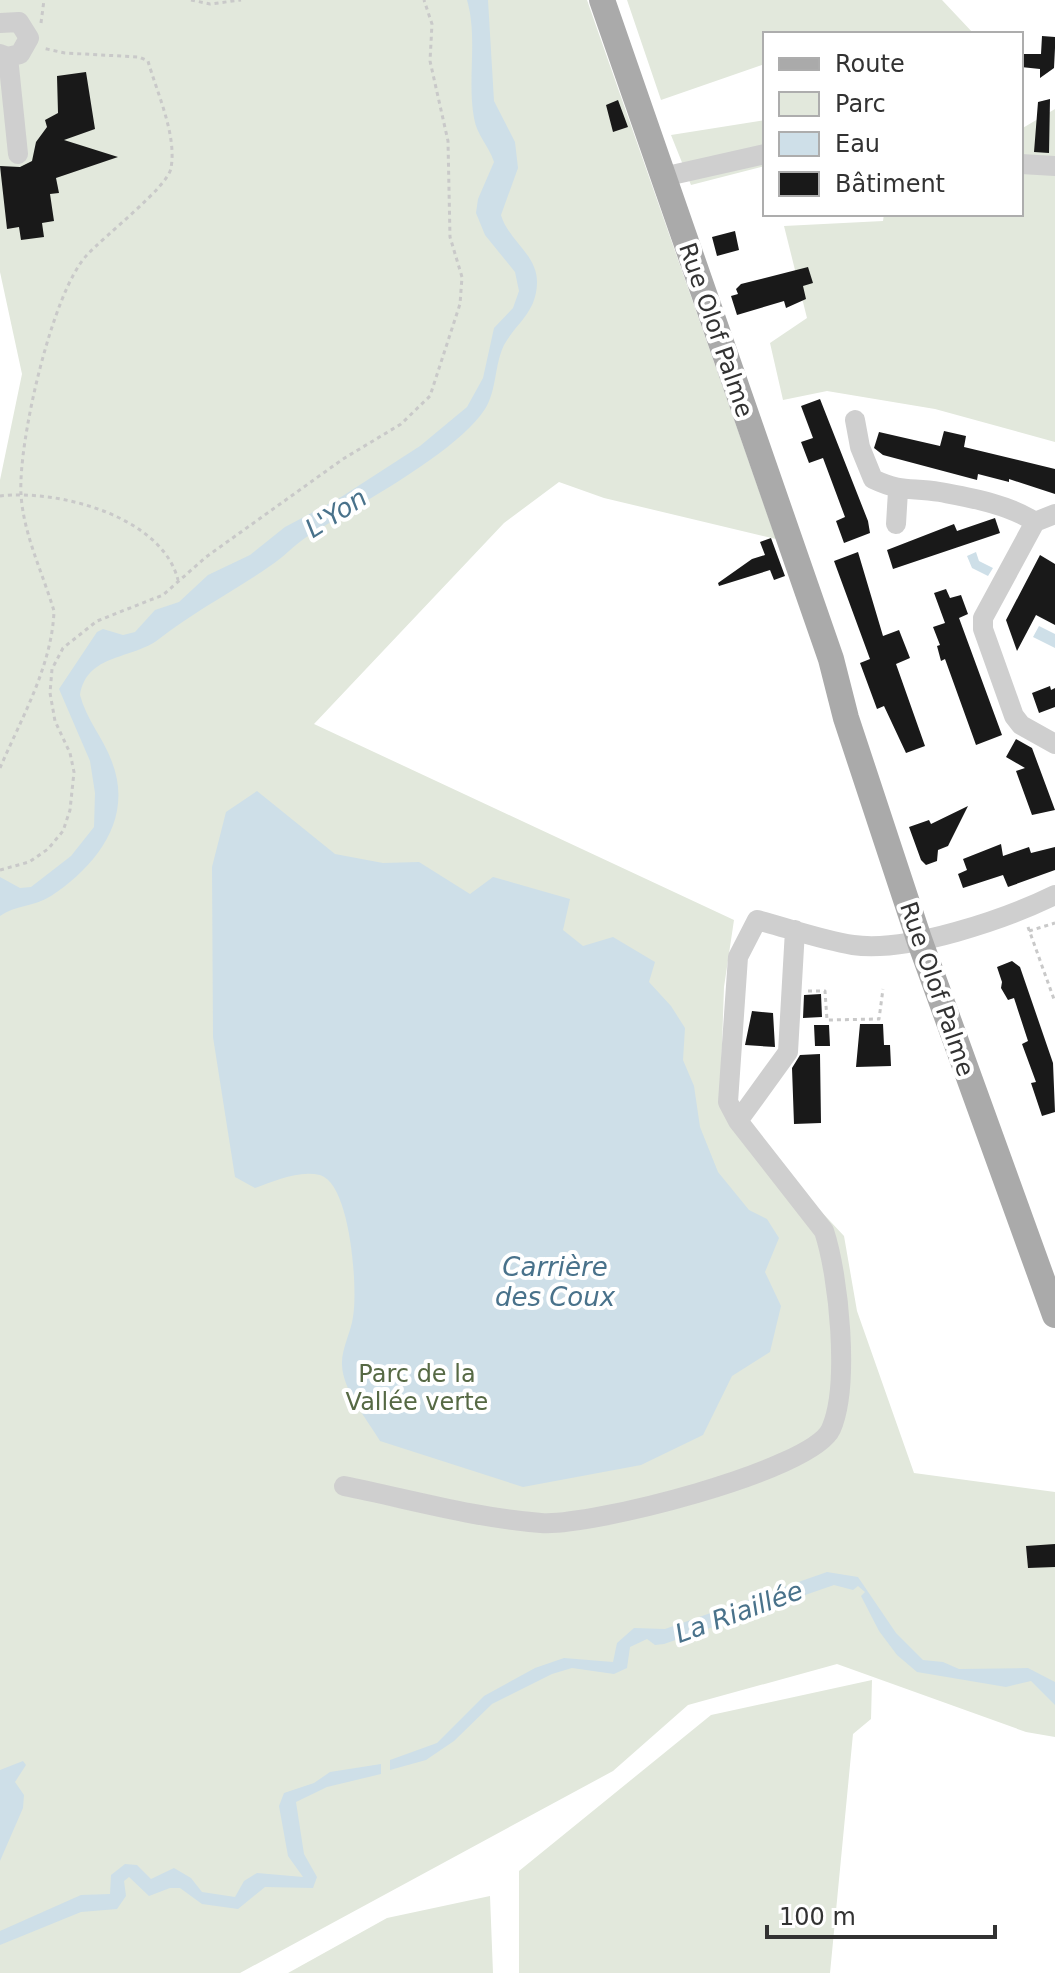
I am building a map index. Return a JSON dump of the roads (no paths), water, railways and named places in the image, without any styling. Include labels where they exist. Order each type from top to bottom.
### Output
[{"type":"main road","name":"Rue Olof Palme","points":[[602,0],[831,659],[857,716],[928,940],[1055,1315]]},
{"type":"main road","name":"Rue Olof Palme","points":[[928,940],[1055,1286]]},
{"type":"street","points":[[8,14],[24,26],[28,44],[20,54],[3,56],[18,154]]},
{"type":"street","points":[[663,177],[763,154]]},
{"type":"street","points":[[1023,164],[1055,166]]},
{"type":"street","points":[[855,420],[860,447],[873,479],[898,491],[937,492],[1018,511],[1035,522]]},
{"type":"street","points":[[896,524],[898,491]]},
{"type":"street","points":[[1055,514],[1035,522],[983,618],[983,629],[1014,716],[1021,725],[1055,744]]},
{"type":"street","points":[[344,1486],[502,1518],[544,1523],[577,1521],[734,1481],[794,1460],[830,1432],[839,1400],[838,1304],[831,1252],[824,1231],[738,1121],[728,1102],[738,957],[757,920],[853,945],[928,940],[1053,896]]},
{"type":"street","points":[[738,1121],[788,1052],[795,930]]},
{"type":"water","name":"L'Yon","points":[[467,0],[488,0],[494,101],[515,142],[518,168],[501,215],[533,264],[537,283],[530,310],[504,345],[489,402],[471,426],[429,461],[308,536],[275,562],[148,646],[112,659],[92,671],[84,681],[80,695],[112,762],[118,783],[114,822],[96,855],[67,884],[45,900],[0,916],[0,877],[20,888],[31,887],[71,856],[94,827],[95,793],[90,761],[59,689],[97,632],[103,629],[123,635],[135,632],[155,610],[179,602],[208,575],[250,555],[285,527],[338,499],[420,446],[467,407],[483,378],[494,328],[513,308],[519,291],[515,272],[485,235],[476,213],[478,199],[494,162],[474,118],[472,29]]},
{"type":"water","points":[[976,552],[979,561],[993,568],[988,576],[972,568],[967,556]]},
{"type":"water","points":[[1039,626],[1055,634],[1055,648],[1033,637]]},
{"type":"water","name":"Carrière des Coux","points":[[257,791],[335,854],[383,863],[419,862],[470,894],[493,877],[570,899],[563,930],[583,946],[613,937],[655,962],[649,982],[671,1006],[685,1028],[683,1060],[694,1086],[700,1127],[718,1172],[749,1210],[767,1219],[779,1238],[765,1272],[781,1306],[770,1352],[732,1376],[703,1435],[641,1465],[523,1487],[380,1441],[351,1395],[343,1375],[342,1359],[353,1317],[354,1285],[350,1239],[339,1197],[331,1183],[320,1175],[295,1175],[255,1188],[235,1177],[213,1037],[212,867],[226,812]]},
{"type":"water","name":"La Riaillée","points":[[827,1572],[858,1577],[896,1633],[923,1660],[943,1662],[959,1669],[1028,1668],[1055,1682],[1055,1705],[1031,1681],[1006,1687],[917,1672],[897,1655],[879,1631],[861,1596],[865,1592],[858,1586],[853,1590],[834,1585],[664,1644],[655,1645],[647,1639],[630,1647],[627,1668],[614,1674],[572,1668],[552,1674],[492,1704],[454,1741],[426,1760],[390,1770],[390,1760],[437,1743],[484,1696],[535,1668],[564,1658],[613,1662],[617,1643],[634,1628],[665,1629]]},
{"type":"water","points":[[23,1761],[26,1765],[15,1782],[24,1795],[23,1808],[0,1861],[0,1770]]},
{"type":"water","points":[[381,1764],[381,1774],[327,1787],[296,1802],[304,1854],[317,1877],[313,1888],[265,1887],[238,1909],[202,1904],[180,1888],[170,1888],[149,1896],[129,1877],[124,1881],[126,1896],[117,1909],[81,1912],[0,1945],[0,1931],[81,1895],[110,1894],[111,1875],[125,1864],[137,1865],[151,1879],[174,1868],[191,1878],[202,1892],[235,1897],[244,1881],[257,1873],[303,1877],[288,1856],[279,1806],[284,1793],[314,1783],[330,1772]]},
{"type":"park label","name":"Parc de la Vallée verte","points":[[417,1388]]}]
